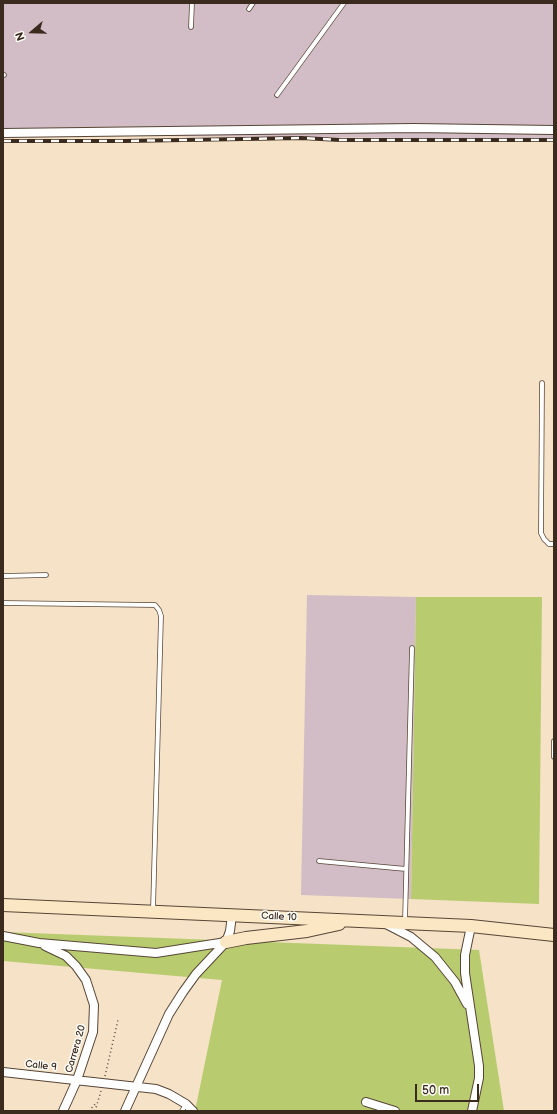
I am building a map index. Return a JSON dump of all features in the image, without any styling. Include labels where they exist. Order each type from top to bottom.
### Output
[{"type":"main road","name":"Calle 10","points":[[3,905],[232,914],[357,920],[383,923],[471,926],[554,935]]},
{"type":"main road","points":[[226,942],[246,938],[307,931],[357,920]]},
{"type":"street","points":[[3,132],[414,128],[554,130]]},
{"type":"street","points":[[125,1111],[169,1014],[196,974],[226,942],[230,931],[232,914]]},
{"type":"street","points":[[383,923],[411,937],[435,957],[456,982],[471,1010]]},
{"type":"street","points":[[471,926],[465,955],[465,972],[480,1066],[472,1111]]},
{"type":"street","points":[[3,936],[39,943],[156,953],[226,942]]},
{"type":"street","name":"Carrera 20","points":[[39,943],[66,956],[76,966],[86,980],[94,1005],[93,1032],[77,1080],[63,1111]]},
{"type":"street","name":"Calle 9","points":[[3,1072],[156,1089],[162,1091],[184,1107],[193,1111]]},
{"type":"street","points":[[366,1102],[394,1111]]},
{"type":"lane","points":[[191,27],[192,3]]},
{"type":"lane","points":[[249,9],[253,3]]},
{"type":"lane","points":[[277,95],[344,3]]},
{"type":"lane","points":[[542,383],[541,533],[549,544],[554,544]]},
{"type":"lane","points":[[3,576],[46,575]]},
{"type":"lane","points":[[3,603],[155,605],[159,610],[161,616],[152,912]]},
{"type":"lane","points":[[405,924],[412,648]]},
{"type":"lane","points":[[554,741],[554,757]]},
{"type":"lane","points":[[319,861],[406,869]]},
{"type":"path","points":[[94,1111],[103,1083],[118,1020]]},
{"type":"path","points":[[89,1111],[97,1102]]},
{"type":"shaded area","points":[[3,3],[554,3],[554,139],[3,135]]},
{"type":"shaded area","points":[[307,595],[416,597],[411,899],[301,895]]},
{"type":"green space","points":[[416,597],[542,597],[539,904],[411,899]]},
{"type":"green space","points":[[3,932],[479,950],[504,1111],[195,1111],[222,980],[3,961]]},
{"type":"railway","points":[[3,141],[124,141],[301,138],[341,140],[554,140]]}]
